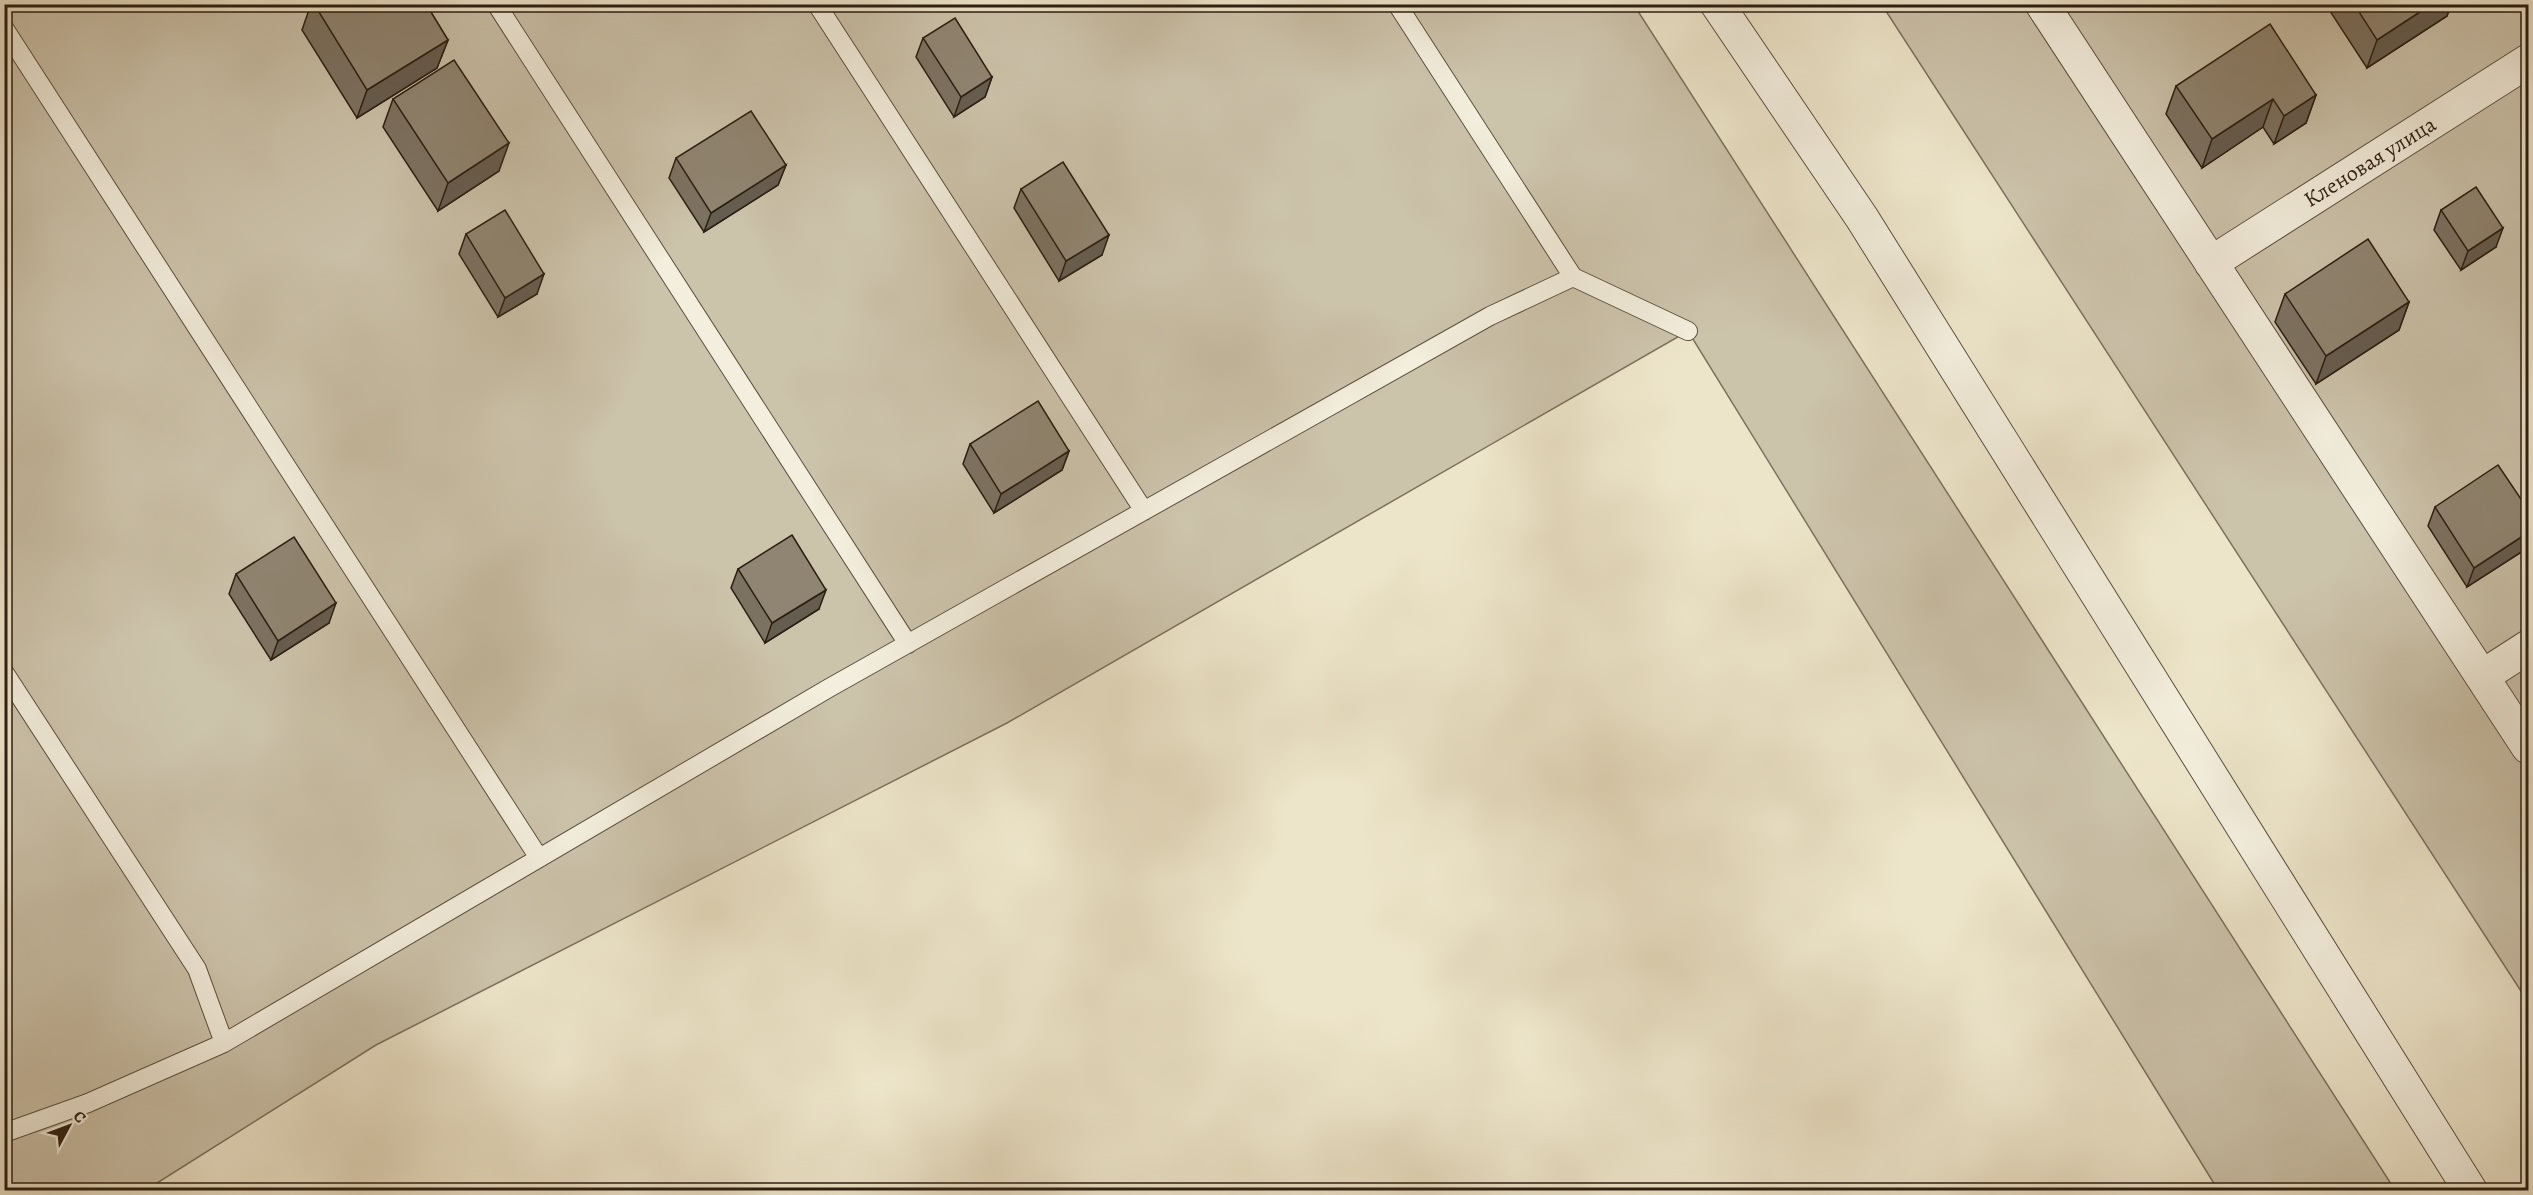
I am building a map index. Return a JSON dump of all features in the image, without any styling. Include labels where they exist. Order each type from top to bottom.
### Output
[{"type":"street","points":[[1717,4],[1862,218],[2470,1191]]},
{"type":"street","points":[[2042,4],[2529,747]]},
{"type":"street","name":"Кленовая улица","points":[[2211,263],[2529,61]]},
{"type":"street","points":[[2483,676],[2529,646]]},
{"type":"lane","points":[[496,4],[908,644]]},
{"type":"lane","points":[[817,4],[1144,511]]},
{"type":"lane","points":[[1397,4],[1573,277],[1688,331]]},
{"type":"lane","points":[[4,28],[539,858]]},
{"type":"lane","points":[[4,1133],[88,1103],[224,1043],[908,644],[1490,316],[1573,277]]},
{"type":"lane","points":[[4,672],[196,969],[224,1043]]},
{"type":"shaded area","points":[[5,4],[1634,5],[2395,1190],[2218,1190],[1688,331],[1007,723],[376,1045],[146,1190],[5,1190]]},
{"type":"shaded area","points":[[1882,5],[2036,5],[2528,769],[2528,1002]]},
{"type":"shaded area","points":[[2061,5],[2528,5],[2528,731]]},
{"type":"building","points":[[314,4],[426,4],[448,40],[367,90]]},
{"type":"building","points":[[2354,4],[2432,4],[2377,40]]},
{"type":"building","points":[[955,18],[992,77],[961,97],[923,38]]},
{"type":"building","points":[[2270,24],[2316,95],[2284,116],[2273,99],[2212,139],[2176,86]]},
{"type":"building","points":[[454,60],[509,143],[448,183],[393,99]]},
{"type":"building","points":[[751,111],[786,165],[711,213],[676,158]]},
{"type":"building","points":[[1063,162],[1109,235],[1066,261],[1021,189]]},
{"type":"building","points":[[2476,187],[2503,228],[2468,251],[2441,210]]},
{"type":"building","points":[[505,210],[544,274],[505,298],[466,234]]},
{"type":"building","points":[[2368,239],[2409,302],[2326,356],[2285,294]]},
{"type":"building","points":[[1038,401],[1069,451],[1001,494],[970,444]]},
{"type":"building","points":[[2498,465],[2529,511],[2529,532],[2474,568],[2435,507]]},
{"type":"building","points":[[792,535],[826,590],[772,623],[738,569]]},
{"type":"building","points":[[294,537],[336,603],[278,641],[236,574]]}]
